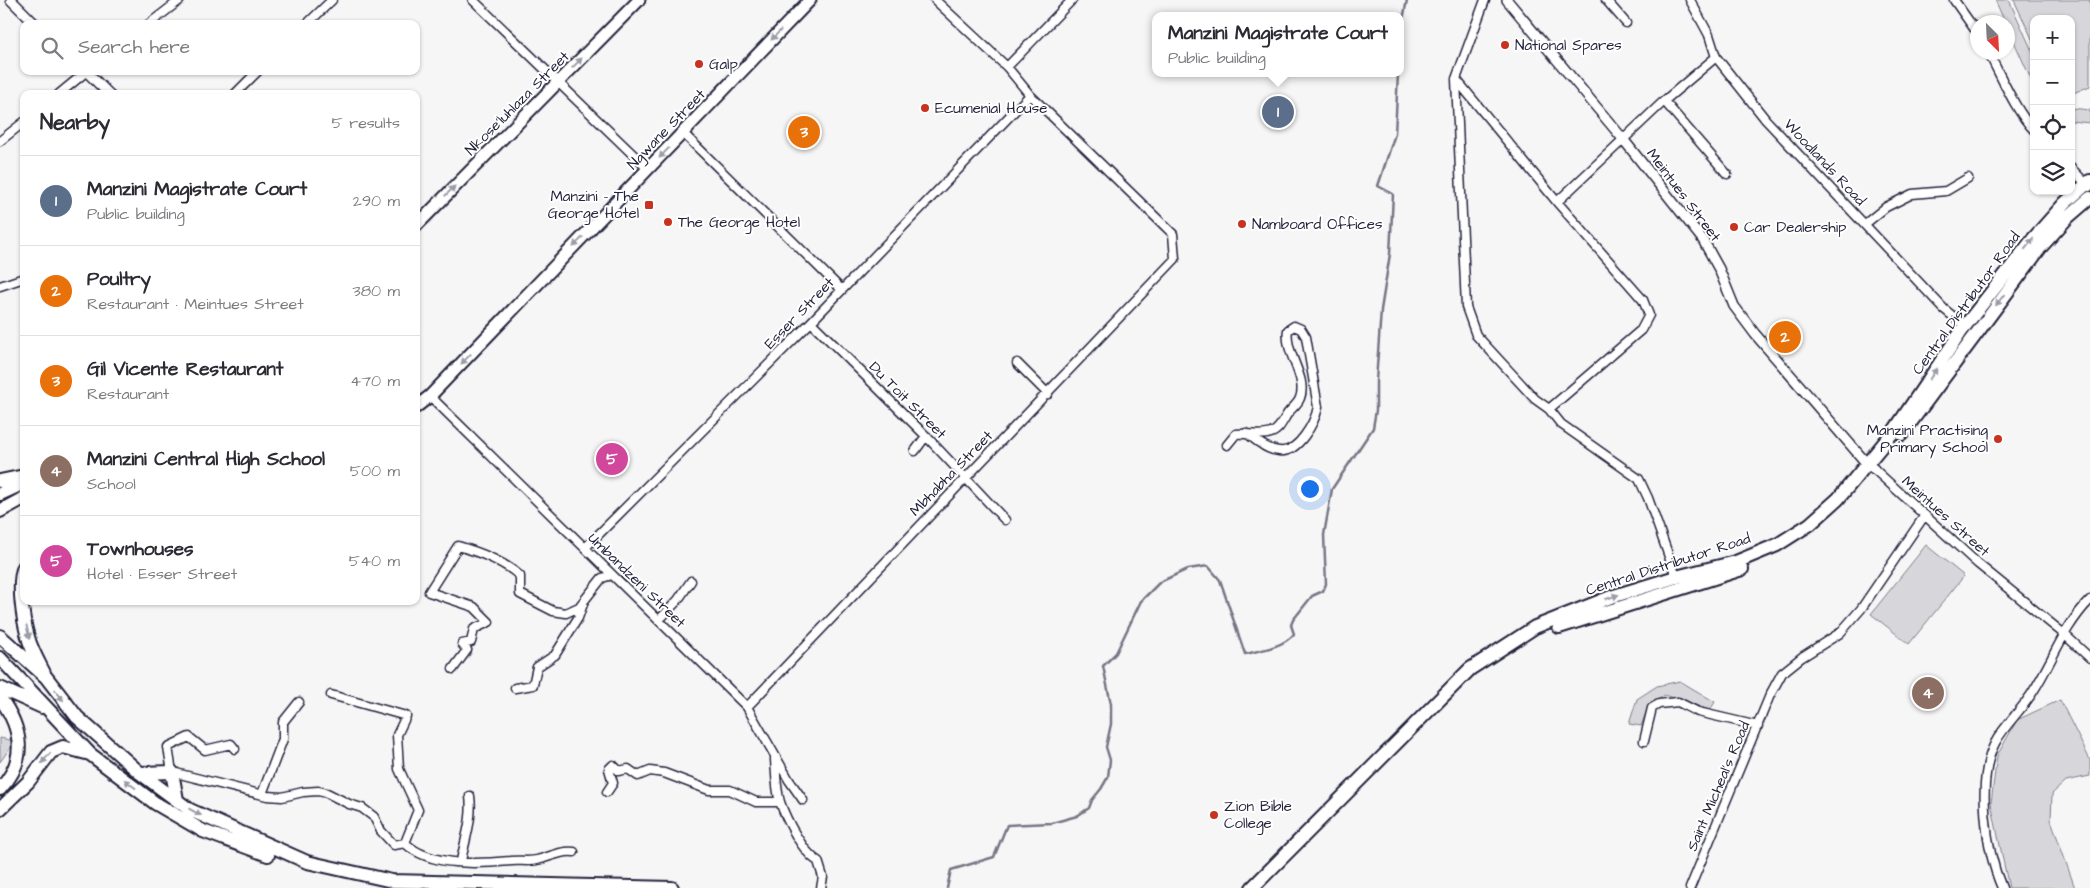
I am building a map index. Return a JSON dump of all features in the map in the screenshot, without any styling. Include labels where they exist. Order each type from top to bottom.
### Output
[{"type":"highway","name":"Central Distributor Road","points":[[1871,467],[1965,326],[2051,218],[2089,185]]},
{"type":"highway","name":"Central Distributor Road","points":[[1261,888],[1478,671],[1538,634],[1736,562],[1777,545],[1817,518],[1871,467],[2040,248],[2068,217],[2090,198]]},
{"type":"highway","points":[[0,481],[20,477]]},
{"type":"highway","points":[[0,494],[20,486]]},
{"type":"highway","points":[[0,511],[20,500]]},
{"type":"highway","name":"Central Distributor Road","points":[[1252,888],[1470,669],[1535,627],[1611,598],[1678,582]]},
{"type":"highway","points":[[23,605],[28,636],[46,677]]},
{"type":"highway","points":[[0,636],[46,677],[77,717],[140,773],[190,810],[307,862],[392,881],[672,888]]},
{"type":"highway","points":[[0,658],[90,754],[155,803],[203,831],[306,869],[389,886],[437,888]]},
{"type":"highway","points":[[0,688],[49,711]]},
{"type":"highway","points":[[0,698],[7,708],[19,735],[19,748],[12,773],[0,789]]},
{"type":"highway","points":[[0,809],[28,782],[51,752],[63,747],[90,754]]},
{"type":"highway","points":[[140,773],[172,772],[178,800]]},
{"type":"main road","name":"Nkose'luhlaza Street","points":[[420,222],[639,0]]},
{"type":"main road","name":"Ngwane Street","points":[[420,404],[430,396],[810,0]]},
{"type":"street","points":[[11,0],[31,20]]},
{"type":"street","points":[[154,20],[180,0]]},
{"type":"street","points":[[311,20],[332,0]]},
{"type":"street","points":[[473,0],[648,168]]},
{"type":"street","points":[[935,0],[1007,67],[1030,95]]},
{"type":"street","points":[[1007,67],[1072,0]]},
{"type":"street","points":[[1485,0],[1456,79],[1464,279],[1468,314],[1476,335],[1535,399],[1549,409],[1561,424],[1639,479],[1648,498],[1678,582]]},
{"type":"street","name":"Meintues Street","points":[[1507,0],[1623,139],[1703,240],[1719,269],[1734,306],[1750,327],[1871,467],[1978,564],[2064,634],[2090,658]]},
{"type":"street","points":[[1606,0],[1626,23]]},
{"type":"street","name":"Woodlands Road","points":[[1690,0],[1710,35],[1716,57],[1766,120],[1944,309],[1965,326]]},
{"type":"street","points":[[1954,0],[1970,23]]},
{"type":"street","points":[[1557,202],[1664,101],[1716,57]]},
{"type":"street","points":[[1992,60],[2022,118],[2030,126]]},
{"type":"street","points":[[64,90],[82,75]]},
{"type":"street","points":[[91,75],[105,90]]},
{"type":"street","points":[[239,90],[254,75]]},
{"type":"street","points":[[1456,79],[1557,202],[1643,300],[1649,315],[1641,330],[1549,409]]},
{"type":"street","name":"Mbhabha Street","points":[[747,707],[1175,259],[1173,234],[1030,95]]},
{"type":"street","name":"Esser Street","points":[[585,548],[811,322],[1030,95]]},
{"type":"street","points":[[1664,101],[1727,174]]},
{"type":"street","points":[[0,141],[20,125]]},
{"type":"street","points":[[683,133],[841,289]]},
{"type":"street","points":[[2075,172],[2089,185]]},
{"type":"street","points":[[1865,224],[1886,207],[1912,194],[1946,191],[1968,178]]},
{"type":"street","points":[[0,286],[20,279]]},
{"type":"street","name":"Du Toit Street","points":[[811,322],[926,436],[1005,520]]},
{"type":"street","points":[[1227,445],[1236,434],[1246,433],[1269,434],[1279,429],[1300,397],[1302,386],[1287,338],[1288,330],[1294,326],[1301,329],[1306,337],[1318,407],[1316,418],[1293,448],[1281,452],[1264,446],[1246,433]]},
{"type":"street","points":[[1017,363],[1048,394]]},
{"type":"street","name":"Umbandzeni Street","points":[[430,396],[747,707],[803,800]]},
{"type":"street","points":[[915,451],[926,436]]},
{"type":"street","name":"Saint Micheal's Road","points":[[1690,888],[1770,695],[1782,672],[1840,633],[1861,609],[1925,515]]},
{"type":"street","points":[[453,669],[467,650],[462,644],[471,642],[474,629],[489,622],[474,607],[429,592],[458,546],[477,552],[511,568],[520,576],[520,594],[553,611],[566,613],[579,607],[602,578],[612,574]]},
{"type":"street","points":[[659,620],[678,600],[691,580]]},
{"type":"street","points":[[2002,888],[1996,875],[1986,820],[1984,780],[1995,743],[2034,691],[2064,634],[2090,600]]},
{"type":"street","points":[[515,688],[533,685],[537,667],[555,655],[578,618],[583,602]]},
{"type":"street","points":[[332,694],[406,716],[397,735],[399,769],[418,810],[405,843]]},
{"type":"street","points":[[262,794],[283,739],[282,722],[299,702]]},
{"type":"street","points":[[1644,741],[1652,708],[1665,703],[1678,702],[1698,712],[1758,726]]},
{"type":"street","points":[[235,749],[231,744],[205,750],[189,737],[168,747],[172,772],[212,784],[282,797],[303,792],[318,791],[327,793],[362,808],[374,817],[380,831],[394,845],[405,843]]},
{"type":"street","points":[[774,754],[780,802],[791,826],[810,856],[818,861],[823,877],[821,888]]},
{"type":"street","points":[[607,792],[613,783],[606,769],[613,765],[619,771],[628,769],[638,776],[650,771],[664,773],[709,790],[730,790],[756,802],[780,802]]},
{"type":"street","points":[[461,862],[470,827],[472,810],[470,796]]},
{"type":"street","points":[[405,843],[412,850],[428,857],[446,861],[494,864],[511,861],[535,861],[567,850],[574,852]]},
{"type":"shaded area","points":[[1995,0],[2009,0],[2030,46],[2030,77],[2015,44],[2015,15],[2002,15]]},
{"type":"shaded area","points":[[2014,0],[2090,0],[2090,86],[2075,92],[2075,15],[2030,15],[2030,34]]},
{"type":"shaded area","points":[[2075,108],[2090,110],[2090,123],[2075,121]]},
{"type":"shaded area","points":[[1926,545],[1964,576],[1909,644],[1871,614]]},
{"type":"shaded area","points":[[1680,681],[1715,702],[1710,710],[1664,695],[1647,710],[1641,726],[1629,724],[1637,699],[1657,686]]},
{"type":"shaded area","points":[[2060,700],[2090,760],[2090,776],[2066,781],[2052,794],[2051,820],[2075,888],[2009,888],[1991,803],[1997,756],[2017,720]]},
{"type":"shaded area","points":[[0,738],[15,741],[0,762]]},
{"type":"waterway","points":[[1404,15],[1407,0]]},
{"type":"waterway","points":[[947,888],[951,870],[994,857],[1007,825],[1052,823],[1077,816],[1089,808],[1092,800],[1108,777],[1110,760],[1106,747],[1111,724],[1111,704],[1103,666],[1116,653],[1141,601],[1160,582],[1188,569],[1208,566],[1220,580],[1245,654],[1272,647],[1284,642],[1294,634],[1291,625],[1293,620],[1312,596],[1323,591],[1326,584],[1324,535],[1332,489],[1373,428],[1376,410],[1381,310],[1390,254],[1393,194],[1378,186],[1395,134],[1398,77]]},
{"type":"place","name":"National Spares","points":[[1505,45]]},
{"type":"place","name":"Galp","points":[[699,64]]},
{"type":"place","name":"Ecumenial House","points":[[925,108]]},
{"type":"place","name":"Manzini Magistrate Court","points":[[1278,112]]},
{"type":"place","name":"Gil Vicente Restaurant","points":[[804,132]]},
{"type":"place","name":"Manzini - The George Hotel","points":[[649,205]]},
{"type":"place","name":"The George Hotel","points":[[668,222]]},
{"type":"place","name":"Namboard Offices","points":[[1242,224]]},
{"type":"place","name":"Car Dealership","points":[[1734,227]]},
{"type":"place","name":"Poultry","points":[[1785,337]]},
{"type":"place","name":"Manzini Practising Primary School","points":[[1998,439]]},
{"type":"place","name":"Townhouses","points":[[612,459]]},
{"type":"place","name":"Manzini Central High School","points":[[1928,693]]},
{"type":"place","name":"Zion Bible College","points":[[1214,815]]}]
